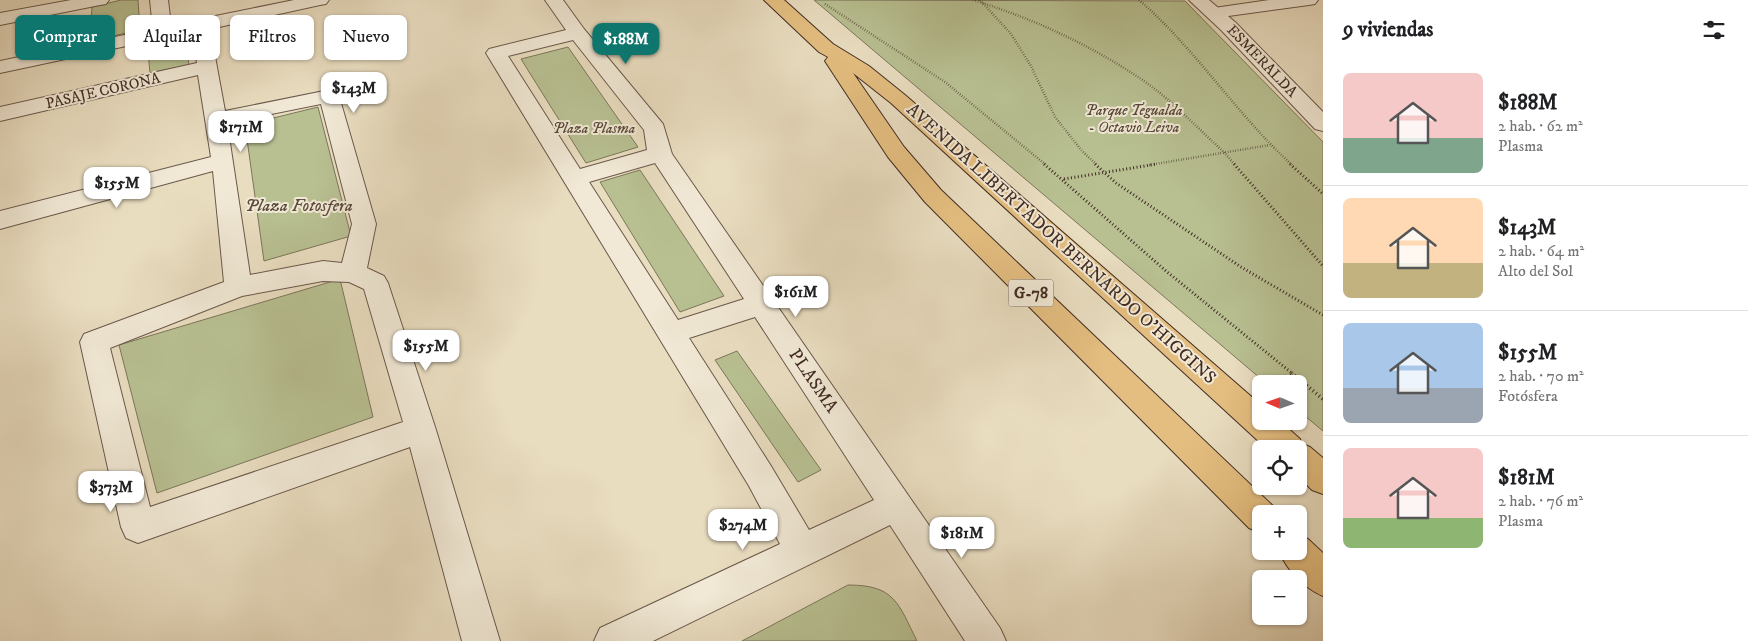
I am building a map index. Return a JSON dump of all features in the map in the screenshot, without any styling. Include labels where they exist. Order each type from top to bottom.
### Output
[{"type":"main road","name":"AVENIDA LIBERTADOR BERNARDO O'HIGGINS","points":[[773,0],[826,48],[862,70],[898,99],[1279,440]]},
{"type":"main road","name":"AVENIDA LIBERTADOR BERNARDO O'HIGGINS","points":[[826,48],[891,146],[932,196],[1252,508]]},
{"type":"main road","points":[[1307,464],[1323,479]]},
{"type":"main road","points":[[1305,560],[1323,578]]},
{"type":"street","points":[[0,19],[100,0]]},
{"type":"street","points":[[159,0],[161,15]]},
{"type":"street","points":[[220,21],[320,0]]},
{"type":"street","name":"PLASMA","points":[[554,0],[577,33],[655,129],[661,154],[987,641]]},
{"type":"street","points":[[1206,6],[1309,0]]},
{"type":"street","name":"ESMERALDA","points":[[1206,6],[1323,124]]},
{"type":"street","points":[[577,33],[496,53],[760,476],[802,550]]},
{"type":"street","points":[[0,68],[125,41]]},
{"type":"street","points":[[206,60],[223,161],[238,287]]},
{"type":"street","name":"PASAJE CORONA","points":[[0,114],[207,68]]},
{"type":"street","points":[[216,120],[329,96],[364,224],[352,273]]},
{"type":"street","points":[[574,178],[661,154]]},
{"type":"street","points":[[0,220],[223,161]]},
{"type":"street","points":[[421,430],[138,527],[94,342],[238,287],[323,271],[352,273],[375,283],[421,430],[481,641]]},
{"type":"street","points":[[671,333],[761,304]]},
{"type":"street","points":[[613,641],[895,506]]},
{"type":"path","points":[[973,0],[1020,15],[1069,36],[1145,82],[1224,152],[1323,266]]},
{"type":"path","points":[[980,0],[1011,34],[1031,66],[1054,117],[1082,151],[1116,183],[1241,267],[1323,314]]},
{"type":"path","points":[[1139,0],[1168,24],[1270,145],[1323,194]]},
{"type":"path","points":[[819,1],[945,82],[1063,179],[1166,271],[1323,399]]},
{"type":"path","points":[[1063,179],[1270,145]]},
{"type":"green space","points":[[121,0],[138,0],[139,15],[125,15],[125,33],[115,36],[115,15],[92,15],[92,7]]},
{"type":"green space","name":"Parque Tegualda - Octavio Leiva","points":[[814,0],[1185,1],[1323,142],[1323,431],[1308,418],[1308,375],[1256,375]]},
{"type":"green space","name":"Plaza Plasma","points":[[568,47],[638,147],[586,163],[521,59]]},
{"type":"green space","points":[[149,60],[188,60],[189,65],[150,73]]},
{"type":"green space","name":"Plaza Fotosfera","points":[[318,107],[351,236],[264,261],[245,125]]},
{"type":"green space","points":[[640,170],[724,296],[680,312],[600,182]]},
{"type":"green space","points":[[340,279],[373,417],[157,493],[119,345]]},
{"type":"green space","points":[[737,351],[821,470],[798,482],[715,360]]},
{"type":"green space","points":[[848,585],[876,588],[893,599],[905,616],[917,641],[742,641]]}]
